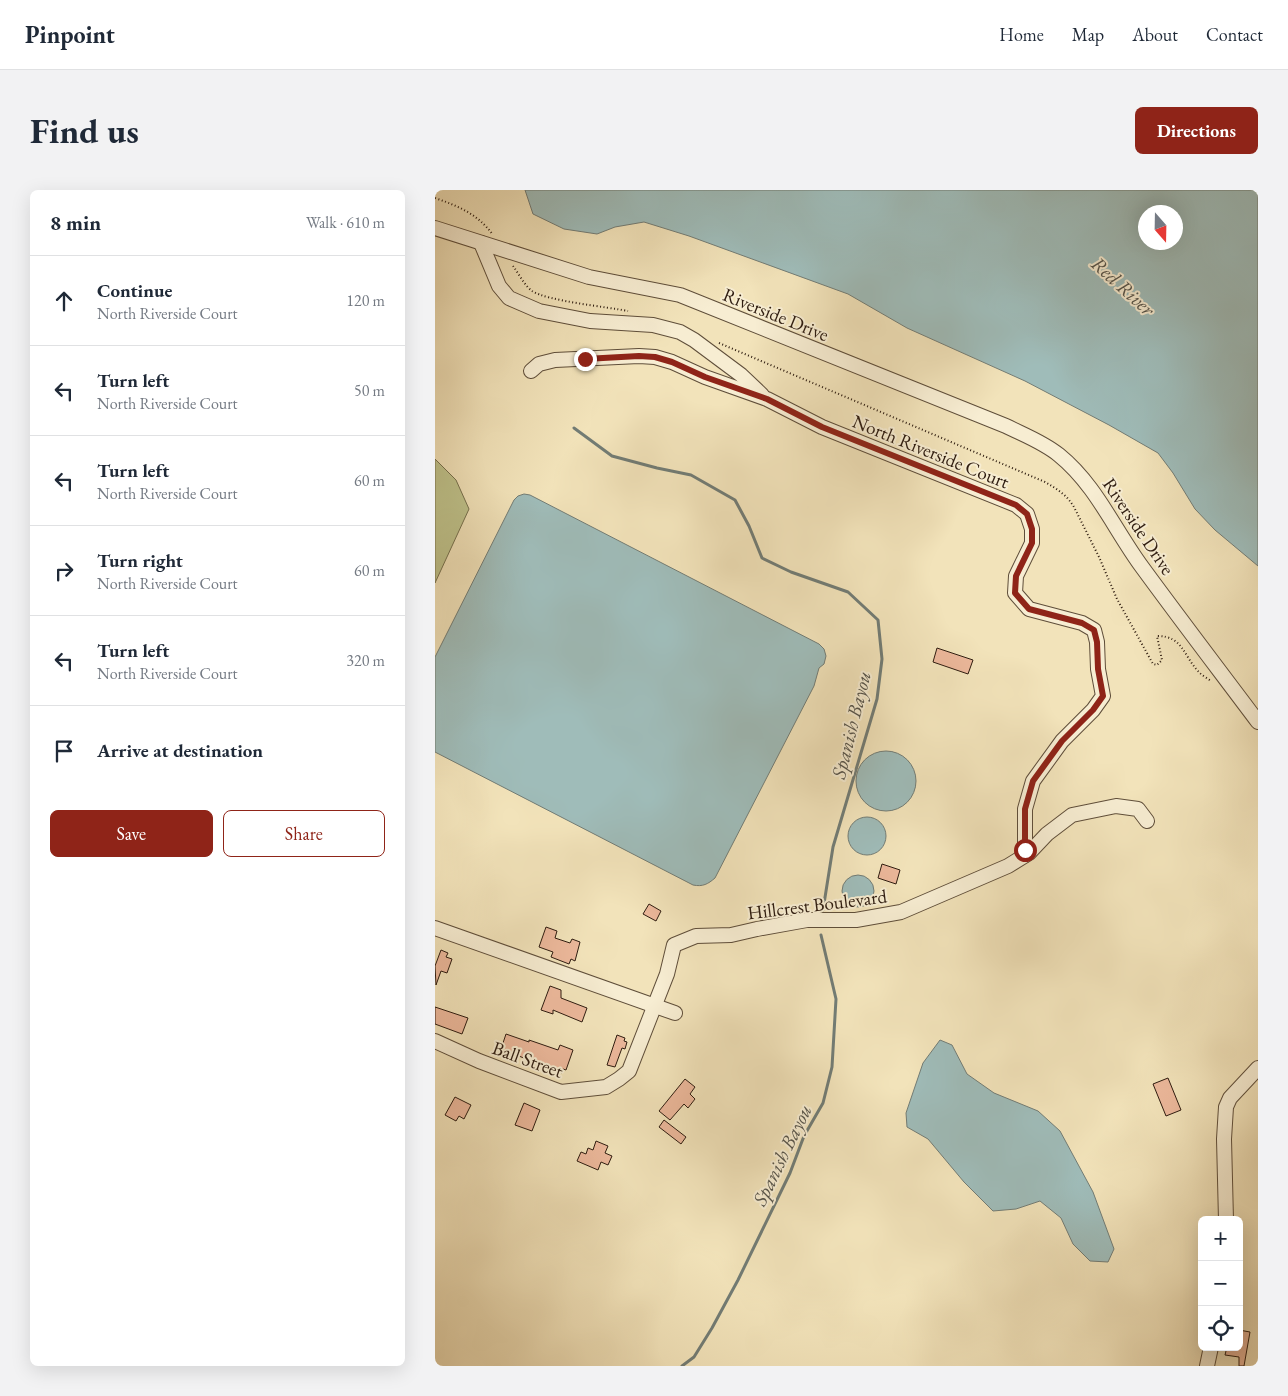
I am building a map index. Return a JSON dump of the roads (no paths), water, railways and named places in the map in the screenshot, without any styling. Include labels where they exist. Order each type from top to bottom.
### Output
[{"type":"street","name":"Riverside Drive","points":[[435,228],[589,278],[680,296],[700,302],[1006,426],[1047,446],[1082,476],[1141,566],[1258,722]]},
{"type":"street","points":[[481,243],[499,286],[509,298],[539,311],[590,321],[653,325],[680,332],[741,375],[767,399]]},
{"type":"street","name":"North Riverside Court","points":[[531,370],[539,364],[555,360],[655,357],[767,399],[822,427],[1016,505],[1027,514],[1032,529],[1032,543],[1016,576],[1015,593],[1029,609],[1082,623],[1094,630],[1103,696],[1093,710],[1062,741],[1033,781],[1025,809],[1025,855]]},
{"type":"street","name":"Hillcrest Boulevard","points":[[654,1007],[667,974],[674,945],[696,936],[731,935],[807,920],[856,920],[901,912],[1008,866],[1025,855],[1047,834],[1072,815],[1116,806],[1138,809],[1147,821]]},
{"type":"street","points":[[435,928],[675,1013]]},
{"type":"street","name":"Ball Street","points":[[435,1041],[479,1061],[561,1092],[606,1087],[629,1071],[654,1007]]},
{"type":"street","points":[[1226,1216],[1224,1138],[1226,1107],[1230,1098],[1258,1068]]},
{"type":"street","points":[[1207,1366],[1210,1351]]},
{"type":"water","name":"Red River","points":[[525,190],[1258,190],[1258,566],[1215,530],[1195,509],[1158,453],[1025,381],[907,328],[848,294],[689,236],[644,222],[615,227],[597,234],[564,229],[533,214]]},
{"type":"water","points":[[524,494],[530,495],[819,644],[824,649],[826,656],[824,664],[819,668],[814,686],[715,878],[708,883],[700,886],[693,885],[435,752],[435,657],[514,500]]},
{"type":"water","points":[[886,751],[903,756],[911,764],[916,781],[911,798],[903,806],[886,811],[869,806],[861,798],[856,781],[861,764],[869,756]]},
{"type":"water","points":[[867,817],[881,822],[886,836],[881,850],[867,855],[853,850],[848,836],[853,822]]},
{"type":"water","points":[[858,875],[864,876],[869,880],[873,885],[873,897],[869,902],[864,906],[858,907],[852,906],[847,902],[843,897],[842,891],[843,885],[847,880],[852,876]]},
{"type":"water","points":[[940,1040],[952,1045],[967,1074],[994,1093],[1038,1111],[1060,1131],[1093,1192],[1114,1249],[1108,1262],[1090,1261],[1073,1244],[1061,1218],[1040,1201],[1016,1209],[993,1211],[964,1182],[928,1139],[907,1127],[906,1113],[923,1063]]},
{"type":"waterway","name":"Spanish Bayou","points":[[574,428],[612,456],[691,475],[735,500],[749,526],[762,558],[791,572],[848,592],[878,620],[882,659],[877,699],[833,847],[823,910]]},
{"type":"waterway","name":"Spanish Bayou","points":[[682,1366],[694,1357],[738,1280],[790,1173],[804,1136],[823,1103],[832,1067],[836,999],[821,935]]}]
